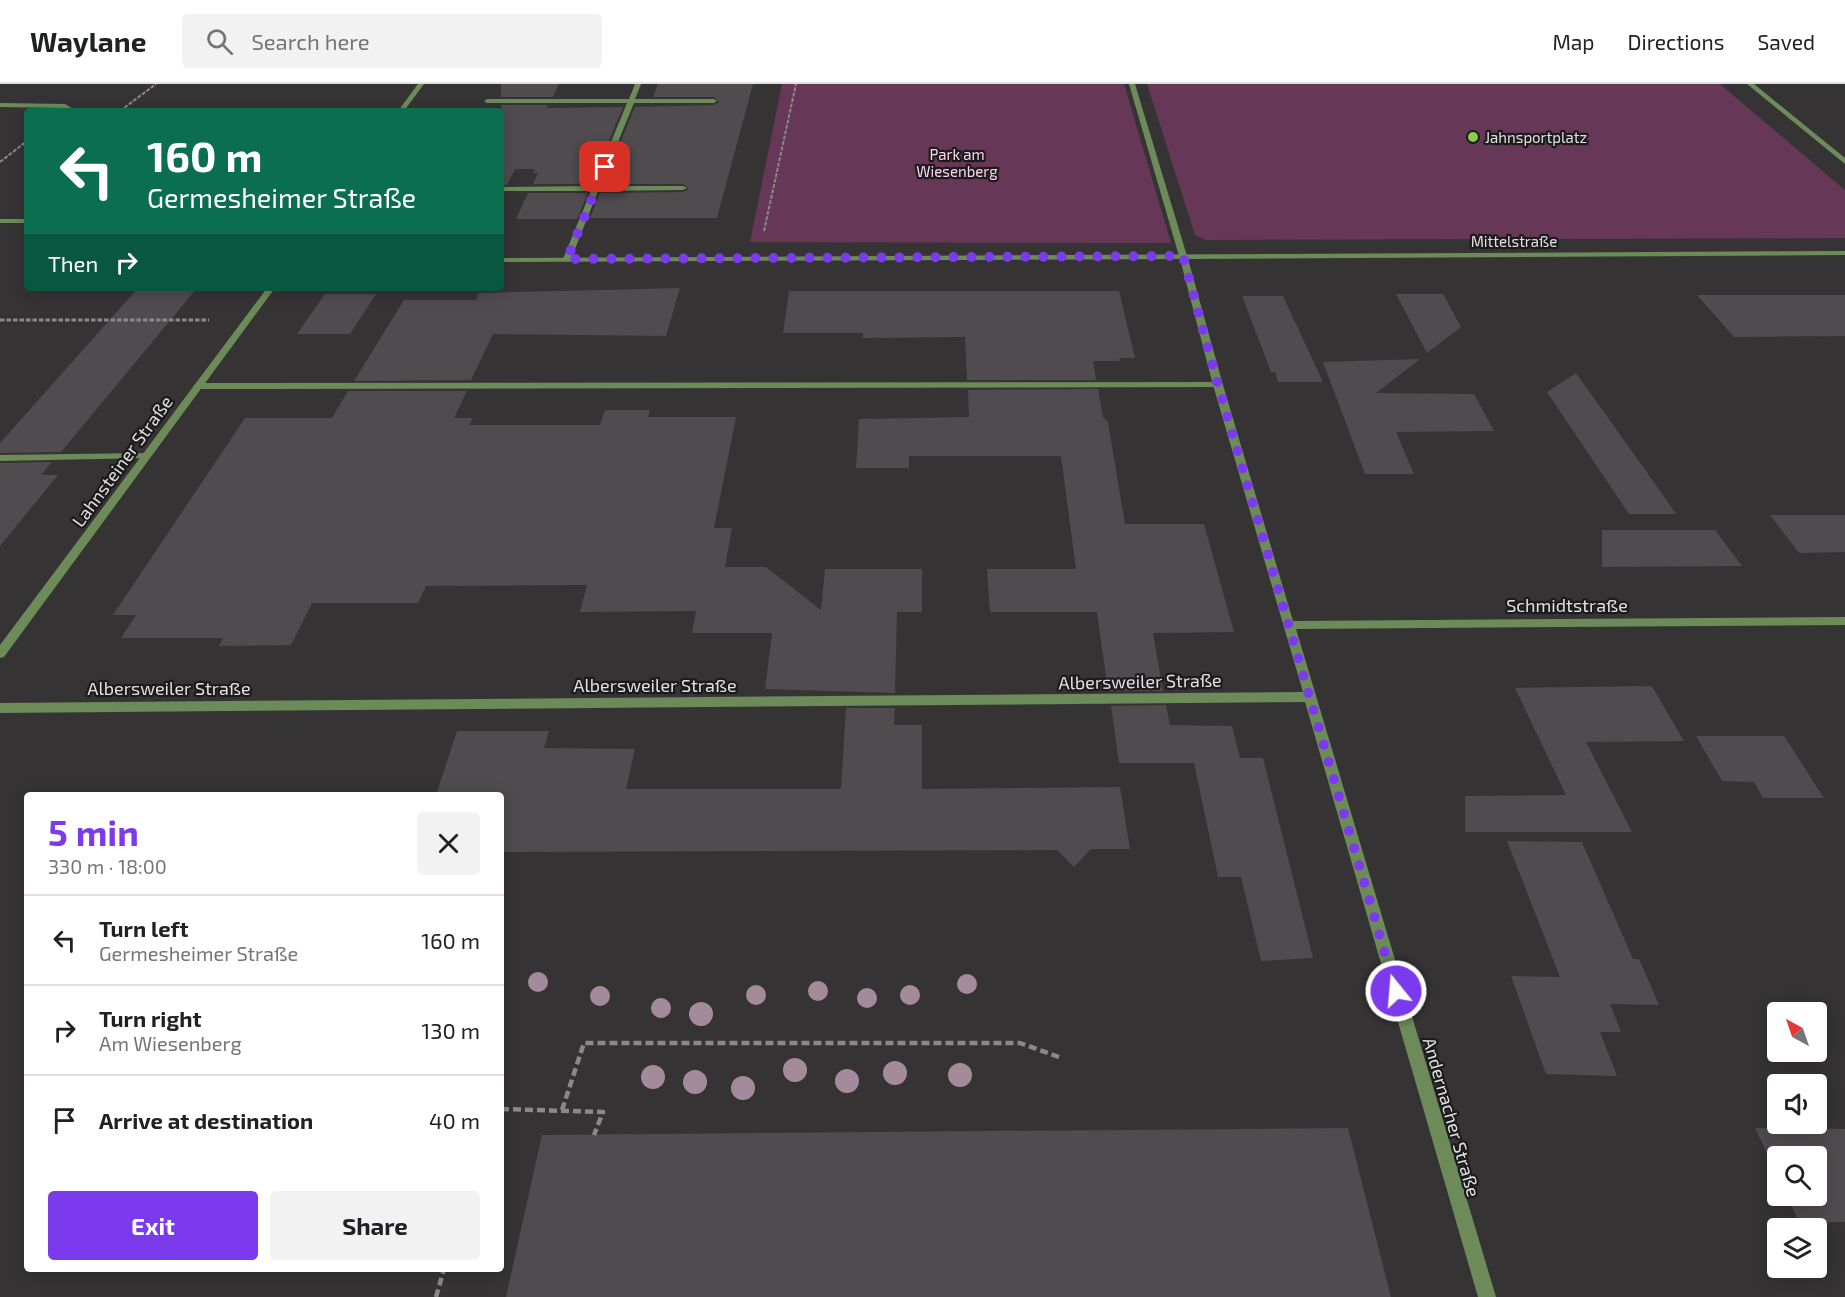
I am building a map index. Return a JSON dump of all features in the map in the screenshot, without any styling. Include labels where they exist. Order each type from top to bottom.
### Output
[{"type":"street","points":[[403,108],[421,84]]},
{"type":"street","points":[[567,259],[638,84]]},
{"type":"street","name":"Andernacher Straße","points":[[1132,84],[1309,697],[1486,1297]]},
{"type":"street","points":[[1750,84],[1845,162]]},
{"type":"street","points":[[487,101],[714,101]]},
{"type":"street","points":[[0,105],[65,106],[69,108]]},
{"type":"street","points":[[504,189],[683,188]]},
{"type":"street","points":[[0,221],[24,220]]},
{"type":"street","name":"Mittelstraße","points":[[504,260],[1845,253]]},
{"type":"street","name":"Lahnsteiner Straße","points":[[0,654],[269,291]]},
{"type":"street","points":[[198,386],[1218,385]]},
{"type":"street","points":[[0,458],[146,456]]},
{"type":"street","name":"Schmidtstraße","points":[[1288,625],[1845,621]]},
{"type":"street","name":"Albersweiler Straße","points":[[0,708],[1309,697]]},
{"type":"path","points":[[124,108],[156,84]]},
{"type":"path","points":[[759,258],[796,84]]},
{"type":"path","points":[[0,162],[24,143]]},
{"type":"path","points":[[0,320],[248,320]]},
{"type":"path","points":[[562,1110],[584,1043],[1020,1043],[1059,1056]]},
{"type":"path","points":[[504,1109],[603,1112],[594,1135]]},
{"type":"path","points":[[436,1297],[443,1272]]},
{"type":"green space","name":"Park am Wiesenberg","points":[[782,84],[1124,84],[1171,243],[750,242]]},
{"type":"green space","name":"Jahnsportplatz","points":[[1147,84],[1720,84],[1845,190],[1845,238],[1206,240],[1195,235]]},
{"type":"building","points":[[501,84],[559,84],[553,97],[501,97]]},
{"type":"building","points":[[658,84],[753,84],[717,218],[590,218],[600,193],[683,192],[689,189],[683,184],[603,184],[635,107],[714,105],[719,102],[714,97],[653,97]]},
{"type":"building","points":[[501,105],[548,105],[547,108],[623,107],[591,184],[533,184],[538,173],[533,173],[535,169],[515,169],[507,185],[504,185],[504,108],[501,108]]},
{"type":"building","points":[[528,193],[588,193],[577,219],[516,219]]},
{"type":"building","points":[[680,288],[666,336],[493,334],[471,380],[354,381],[404,300],[476,300],[479,293]]},
{"type":"building","points":[[135,291],[195,291],[61,452],[0,453],[0,443]]},
{"type":"building","points":[[789,291],[1119,291],[1135,358],[1119,358],[1120,361],[1093,361],[1096,380],[967,380],[965,337],[863,338],[863,333],[783,333]]},
{"type":"building","points":[[325,294],[376,294],[350,334],[297,334]]},
{"type":"building","points":[[1396,294],[1443,294],[1461,327],[1427,353]]},
{"type":"building","points":[[1697,295],[1845,295],[1845,336],[1734,337]]},
{"type":"building","points":[[1242,296],[1283,296],[1323,382],[1278,382],[1275,372],[1271,372]]},
{"type":"building","points":[[1420,359],[1376,393],[1474,394],[1494,431],[1396,432],[1414,474],[1365,474],[1323,362]]},
{"type":"building","points":[[1576,373],[1676,514],[1629,514],[1547,392]]},
{"type":"building","points":[[1098,389],[1103,417],[1108,422],[1125,524],[1204,524],[1234,632],[1153,633],[1163,691],[1108,691],[1097,612],[990,612],[987,569],[1076,569],[1061,456],[909,456],[909,468],[856,468],[859,419],[969,417],[968,390]]},
{"type":"building","points":[[348,391],[467,391],[454,418],[473,418],[469,425],[600,425],[605,410],[650,410],[648,417],[736,417],[714,528],[732,528],[725,567],[766,567],[821,610],[825,569],[922,569],[922,612],[897,612],[895,693],[765,689],[772,633],[692,633],[696,611],[580,612],[587,585],[426,586],[418,603],[312,603],[291,645],[219,646],[223,638],[121,638],[136,615],[113,615],[245,418],[332,418]]},
{"type":"building","points":[[52,462],[41,475],[58,475],[0,546],[0,463]]},
{"type":"building","points":[[1770,515],[1845,515],[1845,552],[1799,553]]},
{"type":"building","points":[[1602,530],[1715,530],[1742,566],[1602,567]]},
{"type":"building","points":[[1652,686],[1684,741],[1586,742],[1632,832],[1465,832],[1465,796],[1566,795],[1515,688]]},
{"type":"building","points":[[1166,705],[1170,725],[1232,726],[1240,758],[1263,758],[1313,958],[1261,961],[1241,877],[1218,877],[1194,763],[1119,763],[1111,706]]},
{"type":"building","points":[[846,708],[895,708],[894,725],[922,725],[922,789],[1120,787],[1130,849],[1091,849],[1074,867],[1057,850],[504,852],[504,792],[437,792],[457,731],[549,731],[544,748],[635,749],[626,789],[841,789]]},
{"type":"building","points":[[1696,736],[1784,736],[1824,798],[1763,798],[1754,782],[1722,781]]},
{"type":"building","points":[[1507,841],[1582,842],[1633,959],[1639,959],[1659,1005],[1610,1004],[1621,1032],[1600,1032],[1617,1076],[1546,1074],[1511,976],[1560,977]]},
{"type":"building","points":[[1348,1128],[1391,1297],[506,1297],[542,1135]]},
{"type":"building","points":[[1755,1128],[1767,1128],[1767,1134],[1827,1134],[1827,1129],[1845,1129],[1845,1222],[1827,1222],[1827,1218],[1797,1218],[1792,1206],[1827,1206],[1827,1146],[1767,1146],[1767,1153]]},
{"type":"place","name":"Jahnsportplatz","points":[[1473,137]]},
{"type":"route","points":[[605,167],[567,259],[1183,256],[1218,385],[1396,991]]}]
